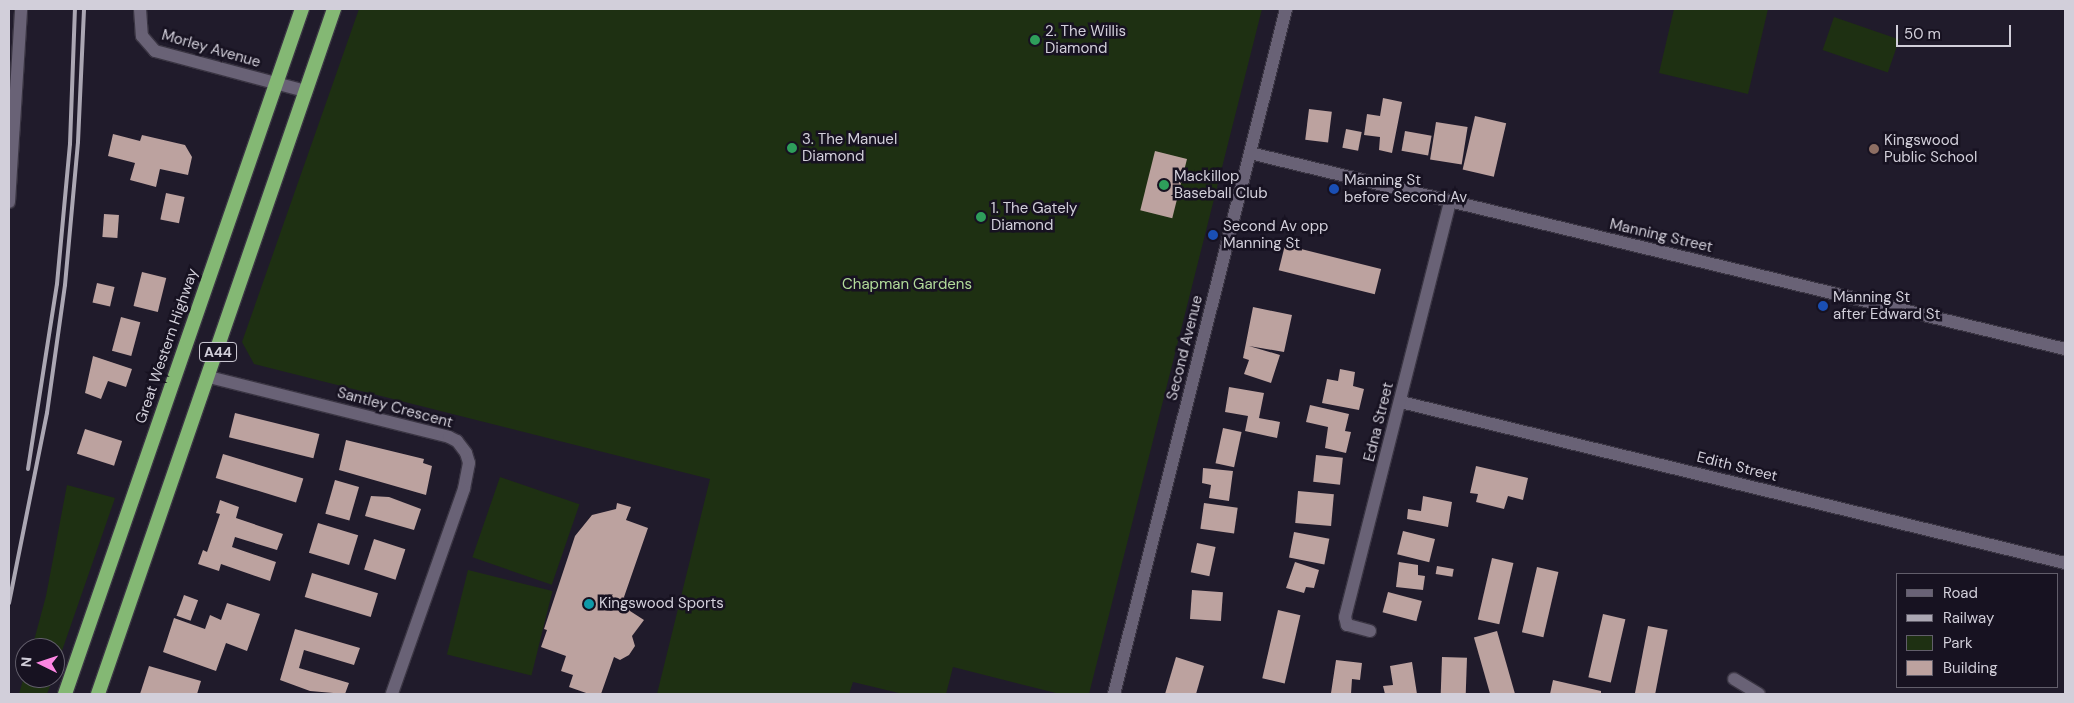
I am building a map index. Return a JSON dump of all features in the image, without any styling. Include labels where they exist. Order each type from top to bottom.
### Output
[{"type":"highway","name":"Great Western Highway","points":[[65,694],[302,9]]},
{"type":"highway","name":"A44","points":[[98,694],[209,377],[334,9]]},
{"type":"street","points":[[9,202],[21,9]]},
{"type":"street","name":"Morley Avenue","points":[[140,9],[142,36],[155,51],[305,91]]},
{"type":"street","name":"Second Avenue","points":[[1114,694],[1286,9]]},
{"type":"street","name":"Manning Street","points":[[1250,153],[1450,203],[2065,349]]},
{"type":"street","name":"Edna Street","points":[[1370,631],[1347,625],[1345,617],[1450,203]]},
{"type":"street","name":"Santley Crescent","points":[[209,377],[449,437],[457,441],[466,453],[469,463],[464,489],[392,694]]},
{"type":"street","name":"Edith Street","points":[[1401,402],[2065,563]]},
{"type":"street","points":[[1734,680],[1759,694]]},
{"type":"green space","name":"Chapman Gardens","points":[[359,9],[1262,9],[1089,694],[1060,694],[953,667],[946,694],[903,694],[853,682],[849,694],[657,694],[710,479],[254,364],[242,342]]},
{"type":"green space","points":[[1674,9],[1768,9],[1748,94],[1659,73]]},
{"type":"green space","points":[[1834,17],[1899,39],[1888,73],[1823,50]]},
{"type":"green space","points":[[500,477],[579,504],[552,585],[472,557]]},
{"type":"green space","points":[[67,485],[115,498],[65,642],[65,638],[35,638],[46,596]]},
{"type":"green space","points":[[468,570],[552,591],[531,675],[447,654]]},
{"type":"green space","points":[[21,688],[49,688],[47,694],[19,694]]},
{"type":"building","points":[[1383,98],[1402,102],[1392,153],[1379,150],[1380,137],[1364,135],[1367,114],[1380,116]]},
{"type":"building","points":[[1309,109],[1332,112],[1328,143],[1305,140]]},
{"type":"building","points":[[1475,116],[1506,123],[1494,177],[1463,170]]},
{"type":"building","points":[[1436,122],[1468,127],[1462,165],[1430,160]]},
{"type":"building","points":[[1346,129],[1362,132],[1358,151],[1342,148]]},
{"type":"building","points":[[1405,131],[1432,136],[1428,155],[1402,151]]},
{"type":"building","points":[[113,134],[140,141],[142,135],[185,145],[192,157],[188,175],[160,169],[156,187],[130,180],[135,163],[108,156]]},
{"type":"building","points":[[1155,151],[1187,159],[1172,218],[1140,210]]},
{"type":"building","points":[[166,193],[185,197],[179,223],[160,219]]},
{"type":"building","points":[[104,214],[119,215],[117,238],[102,237]]},
{"type":"building","points":[[1285,245],[1381,269],[1375,294],[1279,270]]},
{"type":"building","points":[[142,272],[166,278],[158,312],[134,306]]},
{"type":"building","points":[[97,283],[115,287],[110,307],[93,302]]},
{"type":"building","points":[[1253,307],[1292,315],[1284,352],[1249,346],[1280,355],[1271,383],[1244,374],[1249,360],[1243,358]]},
{"type":"building","points":[[121,317],[140,322],[131,356],[112,351]]},
{"type":"building","points":[[93,356],[132,369],[126,387],[108,381],[101,399],[85,393]]},
{"type":"building","points":[[1340,369],[1355,372],[1353,386],[1364,389],[1359,410],[1322,403],[1327,379],[1338,381]]},
{"type":"building","points":[[1229,387],[1264,393],[1259,418],[1280,422],[1277,438],[1245,431],[1248,416],[1225,412]]},
{"type":"building","points":[[1310,405],[1349,414],[1345,431],[1351,432],[1346,453],[1325,448],[1328,427],[1306,422]]},
{"type":"building","points":[[235,413],[319,434],[313,458],[229,437]]},
{"type":"building","points":[[1223,428],[1242,432],[1234,467],[1216,463]]},
{"type":"building","points":[[85,429],[122,441],[114,466],[77,454]]},
{"type":"building","points":[[346,440],[424,459],[423,463],[432,466],[426,495],[339,470]]},
{"type":"building","points":[[223,454],[303,479],[296,502],[216,478]]},
{"type":"building","points":[[1316,455],[1343,458],[1340,485],[1313,482]]},
{"type":"building","points":[[1476,466],[1528,478],[1523,500],[1508,496],[1504,509],[1476,502],[1478,494],[1470,493]]},
{"type":"building","points":[[1203,468],[1233,471],[1229,501],[1209,498],[1211,485],[1202,483]]},
{"type":"building","points":[[335,480],[359,487],[349,521],[325,514]]},
{"type":"building","points":[[1298,491],[1334,494],[1331,526],[1295,523]]},
{"type":"building","points":[[371,496],[389,497],[421,509],[414,530],[365,516]]},
{"type":"building","points":[[1423,496],[1452,502],[1448,527],[1407,519],[1408,509],[1421,511]]},
{"type":"building","points":[[220,500],[239,507],[236,518],[283,534],[277,550],[235,537],[232,547],[276,562],[270,581],[221,564],[219,571],[198,564],[203,550],[207,552],[220,514],[216,513]]},
{"type":"building","name":"Kingswood Sports","points":[[617,503],[631,507],[626,520],[648,528],[624,597],[630,611],[644,620],[632,636],[635,646],[629,655],[620,660],[614,657],[601,694],[589,694],[569,687],[573,675],[561,671],[566,656],[541,647],[547,630],[544,629],[575,536],[592,515],[616,509]]},
{"type":"building","points":[[1204,503],[1238,508],[1234,533],[1200,529]]},
{"type":"building","points":[[318,523],[358,535],[349,565],[309,553]]},
{"type":"building","points":[[1403,531],[1435,539],[1429,562],[1397,554]]},
{"type":"building","points":[[1294,532],[1329,539],[1324,564],[1289,558]]},
{"type":"building","points":[[374,539],[405,549],[395,580],[364,569]]},
{"type":"building","points":[[1197,543],[1216,547],[1209,576],[1191,572]]},
{"type":"building","points":[[1492,558],[1513,563],[1499,624],[1478,619]]},
{"type":"building","points":[[1295,562],[1319,570],[1314,588],[1306,587],[1304,593],[1286,588]]},
{"type":"building","points":[[1399,562],[1418,565],[1418,575],[1425,576],[1423,590],[1396,587]]},
{"type":"building","points":[[1437,566],[1454,569],[1452,577],[1436,574]]},
{"type":"building","points":[[1537,567],[1558,572],[1543,637],[1522,632]]},
{"type":"building","points":[[312,573],[378,593],[371,617],[305,597]]},
{"type":"building","points":[[1192,590],[1223,592],[1221,621],[1190,619]]},
{"type":"building","points":[[1388,592],[1422,601],[1416,621],[1383,612]]},
{"type":"building","points":[[184,595],[198,600],[191,621],[176,616]]},
{"type":"building","points":[[227,603],[260,614],[247,651],[226,643],[216,671],[163,652],[174,618],[205,629],[210,615],[221,620]]},
{"type":"building","points":[[1278,610],[1300,615],[1285,683],[1262,678]]},
{"type":"building","points":[[1603,614],[1625,619],[1611,683],[1588,677]]},
{"type":"building","points":[[1648,626],[1668,630],[1655,694],[1635,694]]},
{"type":"building","points":[[295,629],[360,648],[354,665],[304,650],[299,668],[349,683],[345,694],[310,691],[280,680]]},
{"type":"building","points":[[1497,631],[1515,694],[1490,694],[1474,638]]},
{"type":"building","points":[[1176,657],[1204,666],[1196,694],[1165,694]]},
{"type":"building","points":[[1442,657],[1467,658],[1466,694],[1441,694]]},
{"type":"building","points":[[1336,660],[1362,663],[1360,680],[1352,679],[1351,694],[1331,693]]},
{"type":"building","points":[[1412,662],[1417,694],[1385,694],[1383,686],[1393,685],[1390,666]]},
{"type":"building","points":[[149,666],[201,681],[197,694],[140,694]]},
{"type":"building","points":[[1553,680],[1601,691],[1601,694],[1550,694]]},
{"type":"railway","points":[[28,469],[57,284],[70,144],[75,9]]},
{"type":"railway","points":[[9,603],[47,413],[65,285],[78,142],[84,9]]},
{"type":"place","name":"2. The Willis Diamond","points":[[1035,40]]},
{"type":"place","name":"3. The Manuel Diamond","points":[[792,148]]},
{"type":"place","name":"Kingswood Public School","points":[[1874,149]]},
{"type":"place","name":"Mackillop Baseball Club","points":[[1164,185]]},
{"type":"place","name":"Manning St before Second Av","points":[[1334,189]]},
{"type":"place","name":"1. The Gately Diamond","points":[[981,217]]},
{"type":"place","name":"Second Av opp Manning St","points":[[1213,235]]},
{"type":"place","name":"Manning St after Edward St","points":[[1823,306]]},
{"type":"place","name":"Kingswood Sports","points":[[589,604]]}]
